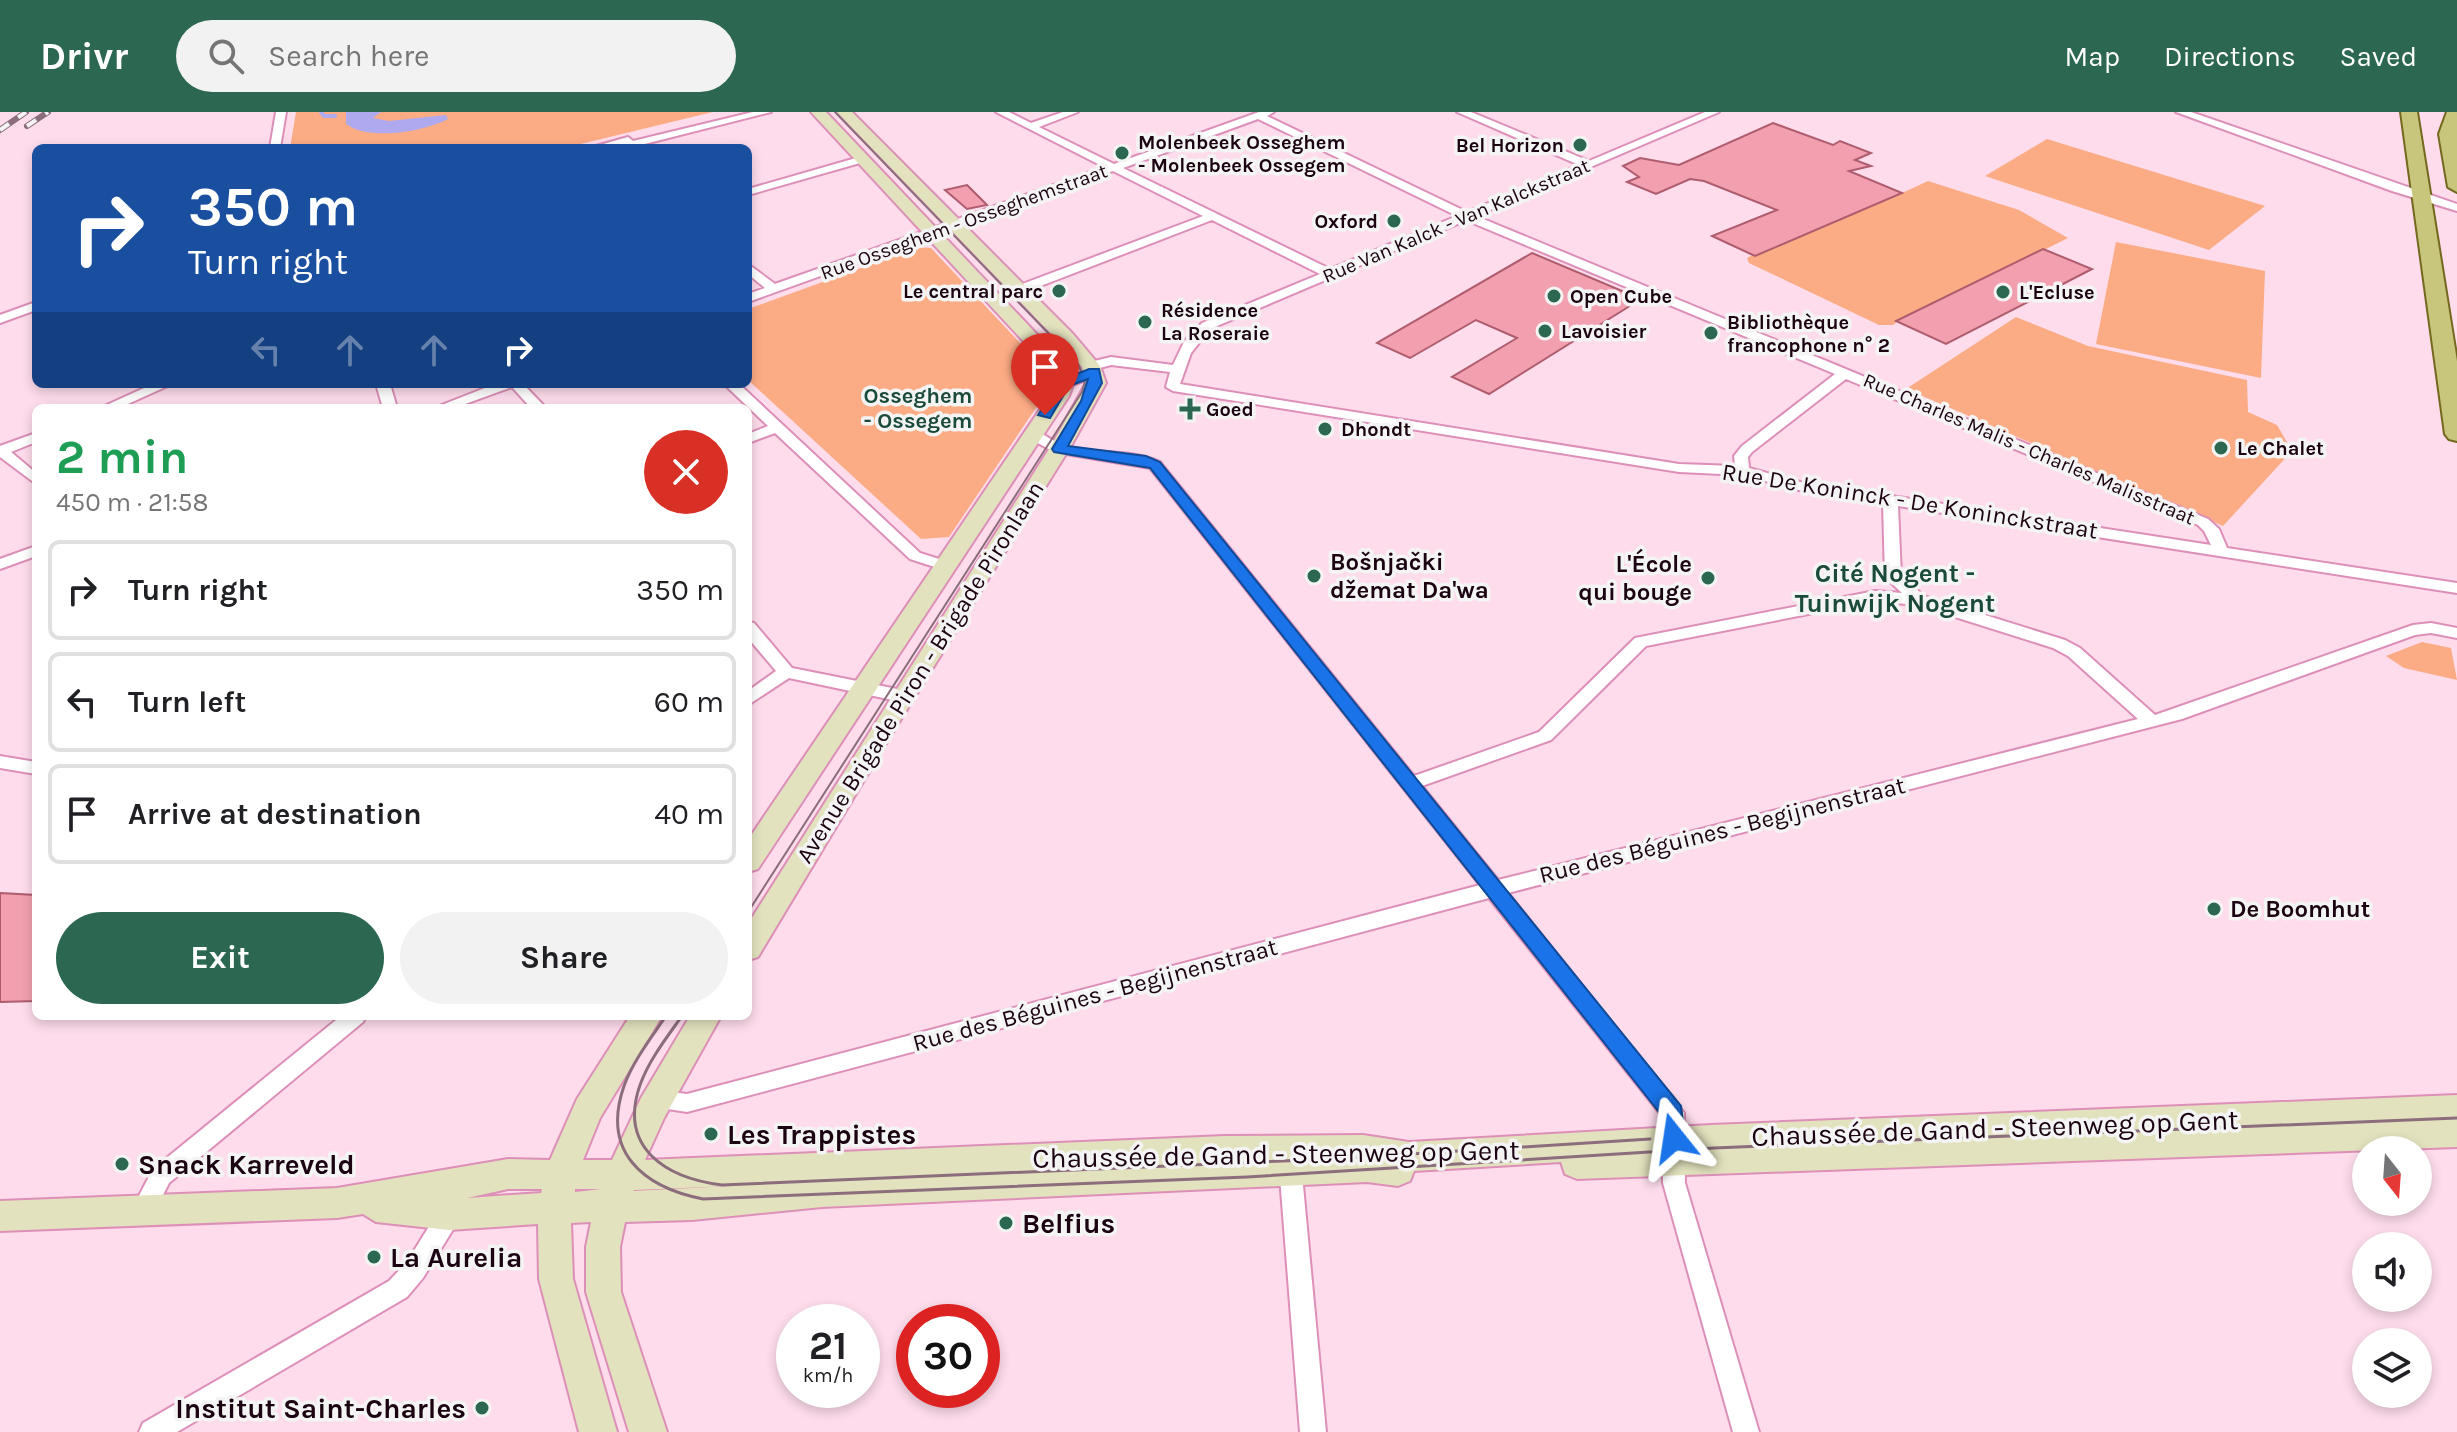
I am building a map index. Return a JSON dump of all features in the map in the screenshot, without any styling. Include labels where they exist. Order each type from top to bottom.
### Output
[{"type":"main road","points":[[2409,112],[2421,197],[2448,312],[2457,434]]},
{"type":"main road","points":[[2455,112],[2448,134],[2457,187]]},
{"type":"street","points":[[276,144],[281,112]]},
{"type":"street","points":[[630,144],[743,112]]},
{"type":"street","points":[[631,144],[766,112]]},
{"type":"street","points":[[818,112],[1060,370],[1063,384],[1111,361],[1176,369]]},
{"type":"street","points":[[844,112],[1021,289],[1092,369]]},
{"type":"street","points":[[1001,112],[1330,274]]},
{"type":"street","points":[[1031,126],[1073,112]]},
{"type":"street","points":[[1462,112],[1589,165]]},
{"type":"street","name":"Rue Van Kalck - Van Kalckstraat","points":[[1176,369],[1198,332],[1714,112]]},
{"type":"street","points":[[2181,112],[2457,208]]},
{"type":"street","name":"Rue Osseghem - Osseghemstraat","points":[[752,297],[1264,114]]},
{"type":"street","name":"Rue Charles Malis - Charles Malisstraat","points":[[1264,114],[1467,217],[2203,522],[2211,529],[2221,551]]},
{"type":"street","points":[[752,191],[863,159]]},
{"type":"street","points":[[1021,289],[1212,216]]},
{"type":"street","points":[[752,271],[774,289]]},
{"type":"street","points":[[0,319],[32,307]]},
{"type":"street","name":"Avenue Brigade Piron - Brigade Pironlaan","points":[[752,942],[902,696],[1088,401],[1096,383],[1092,369]]},
{"type":"street","name":"Rue De Koninck - De Koninckstraat","points":[[1176,369],[1173,387],[1679,468],[1742,471],[1799,486],[2457,588]]},
{"type":"street","points":[[1742,471],[1741,456],[1747,449],[1846,372]]},
{"type":"street","name":"Avenue Brigade Piron - Brigade Pironlaan","points":[[752,856],[1059,396],[1063,384]]},
{"type":"street","points":[[123,388],[130,399]]},
{"type":"street","points":[[117,404],[156,388]]},
{"type":"street","points":[[452,404],[497,388]]},
{"type":"street","points":[[520,388],[535,404]]},
{"type":"street","points":[[735,388],[915,556],[944,565]]},
{"type":"street","points":[[752,437],[777,427]]},
{"type":"street","points":[[1032,434],[1059,449],[1146,461],[1155,465],[1673,1113],[1674,1183],[1746,1432]]},
{"type":"street","points":[[32,439],[1,451],[32,477]]},
{"type":"street","points":[[1890,500],[1893,577],[1918,600]]},
{"type":"street","points":[[0,564],[32,552]]},
{"type":"street","points":[[1875,596],[1893,577]]},
{"type":"street","points":[[1412,783],[1545,736],[1641,642],[1875,596],[1918,600],[2059,644],[2074,652],[2151,721]]},
{"type":"street","name":"Rue des Béguines - Begijnenstraat","points":[[656,1099],[687,1103],[1496,889],[2176,715],[2413,630],[2431,628],[2457,633]]},
{"type":"street","points":[[752,632],[786,672],[902,696]]},
{"type":"street","points":[[752,696],[786,672]]},
{"type":"street","points":[[0,762],[32,767]]},
{"type":"street","points":[[143,1211],[161,1176],[351,1020]]},
{"type":"street","points":[[598,1432],[556,1279],[553,1254],[558,1191],[575,1130],[644,1020]]},
{"type":"street","points":[[648,1432],[601,1282],[618,1190],[656,1099],[704,1020]]},
{"type":"street","name":"Chaussée de Gand - Steenweg op Gent","points":[[337,1203],[449,1215],[501,1209],[558,1191],[618,1190],[692,1205],[822,1192],[1290,1161],[1412,1173],[1674,1151],[2457,1109]]},
{"type":"street","name":"Chaussée de Gand - Steenweg op Gent","points":[[1674,1151],[2457,1133]]},
{"type":"street","points":[[1290,1161],[1313,1432]]},
{"type":"street","name":"Chaussée de Gand - Steenweg op Gent","points":[[0,1216],[337,1203],[508,1174],[558,1191]]},
{"type":"street","points":[[152,1432],[398,1289],[415,1270],[449,1215]]},
{"type":"shaded area","points":[[296,112],[713,112],[581,144],[291,144]]},
{"type":"shaded area","points":[[346,112],[381,112],[373,118],[389,121],[446,115],[448,119],[411,131],[382,133],[356,129],[346,124]]},
{"type":"shaded area","points":[[2047,139],[2265,206],[2209,250],[1985,176]]},
{"type":"shaded area","points":[[1859,175],[1902,193],[1928,181],[2019,210],[2068,238],[2044,250],[2092,269],[1946,344],[1897,322],[1879,325],[1749,263],[1747,258],[1753,255],[1712,236]]},
{"type":"shaded area","points":[[2116,242],[2265,271],[2261,378],[2096,344]]},
{"type":"shaded area","points":[[919,247],[931,248],[1053,378],[1052,384],[949,537],[921,539],[752,384],[752,308]]},
{"type":"shaded area","points":[[2016,317],[2088,346],[2247,380],[2248,412],[2277,425],[2292,451],[2223,526],[1906,389]]},
{"type":"shaded area","points":[[2422,642],[2451,648],[2457,680],[2404,668],[2386,656]]},
{"type":"building","points":[[1773,123],[1833,145],[1840,141],[1871,153],[1855,160],[1871,166],[1849,171],[1902,193],[1755,256],[1712,236],[1777,210],[1704,181],[1690,179],[1656,194],[1627,182],[1639,177],[1623,166],[1640,158],[1679,165]]},
{"type":"building","points":[[967,185],[987,205],[967,209],[945,190]]},
{"type":"building","name":"L'Ecluse","points":[[2043,249],[2092,269],[1946,344],[1896,321]]},
{"type":"building","name":"Lavoisier","points":[[1532,253],[1641,299],[1489,394],[1452,377],[1517,338],[1476,320],[1410,358],[1377,343]]},
{"type":"building","points":[[0,893],[32,895],[32,1001],[0,1002]]},
{"type":"waterway","points":[[321,112],[324,116],[335,116]]},
{"type":"tram line","points":[[752,906],[1082,392],[1085,381],[1078,364],[835,112]]},
{"type":"tram line","points":[[663,1020],[624,1086],[618,1109],[618,1130],[623,1148],[632,1163],[646,1175],[662,1186],[703,1199],[1247,1177],[1714,1148],[2457,1118]]},
{"type":"tram line","points":[[679,1020],[640,1085],[635,1107],[636,1126],[652,1156],[666,1167],[682,1175],[722,1185],[1331,1159],[1650,1139]]},
{"type":"railway","points":[[0,130],[26,112]]},
{"type":"railway","points":[[27,126],[48,112]]},
{"type":"place","name":"Bel Horizon","points":[[1580,145]]},
{"type":"place","name":"Molenbeek Osseghem - Molenbeek Ossegem","points":[[1122,153]]},
{"type":"place","name":"Oxford","points":[[1394,221]]},
{"type":"place","name":"Le central parc","points":[[1059,291]]},
{"type":"place","name":"L'Ecluse","points":[[2003,292]]},
{"type":"place","name":"Open Cube","points":[[1554,296]]},
{"type":"place","name":"Résidence La Roseraie","points":[[1145,322]]},
{"type":"place","name":"Lavoisier","points":[[1545,331]]},
{"type":"place","name":"Bibliothèque francophone n° 2","points":[[1711,333]]},
{"type":"place","name":"Goed","points":[[1190,409]]},
{"type":"place","name":"Dhondt","points":[[1325,429]]},
{"type":"place","name":"Le Chalet","points":[[2221,448]]},
{"type":"place","name":"Bošnjački džemat Da'wa","points":[[1314,576]]},
{"type":"place","name":"L'École qui bouge","points":[[1708,578]]},
{"type":"place","name":"De Boomhut","points":[[2214,909]]},
{"type":"place","name":"Les Trappistes","points":[[711,1134]]},
{"type":"place","name":"Snack Karreveld","points":[[122,1164]]},
{"type":"place","name":"Belfius","points":[[1006,1223]]},
{"type":"place","name":"La Aurelia","points":[[374,1257]]},
{"type":"place","name":"Institut Saint-Charles","points":[[482,1408]]},
{"type":"district","name":"Osseghem - Ossegem","points":[[918,408]]},
{"type":"district","name":"Cité Nogent - Tuinwijk Nogent","points":[[1895,588]]},
{"type":"route","points":[[1045,415],[1059,396],[1063,384],[1094,372],[1096,383],[1088,401],[1059,449],[1146,461],[1155,465],[1673,1113],[1674,1138]]}]
